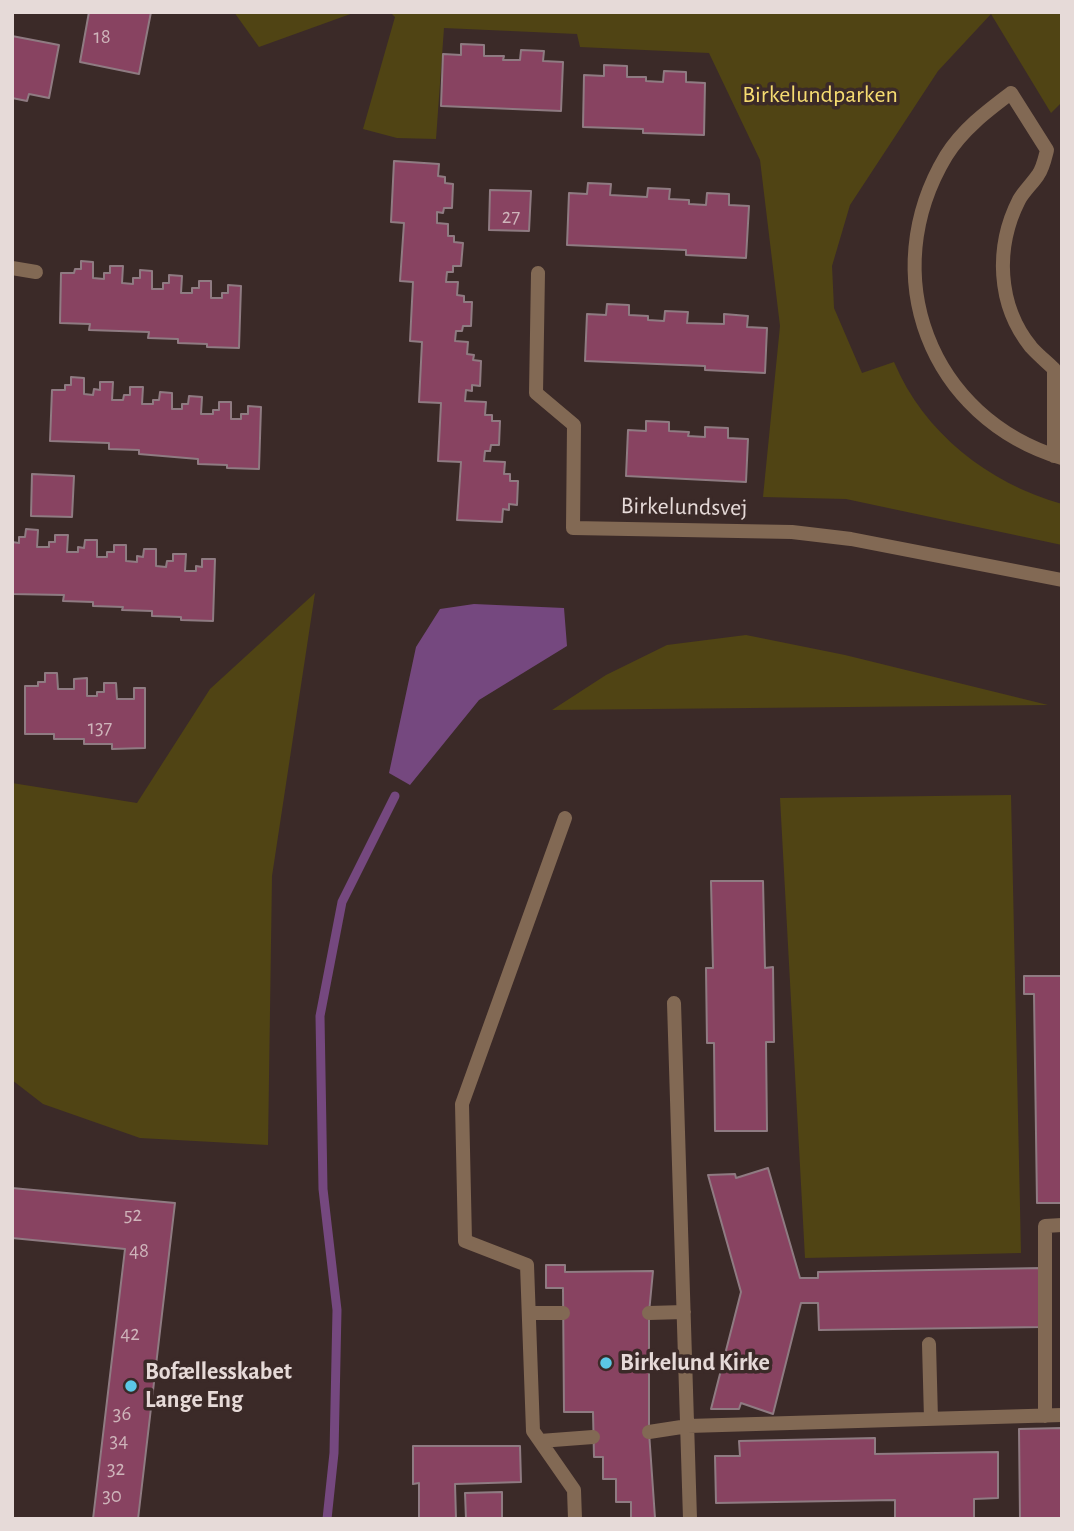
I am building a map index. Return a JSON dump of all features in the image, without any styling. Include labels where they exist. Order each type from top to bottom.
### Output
[{"type":"street","points":[[1011,93],[1047,150],[1040,173],[1020,198],[1007,226],[1002,258],[1004,290],[1014,320],[1031,347],[1054,369],[1058,457],[1035,450],[997,428],[964,399],[939,363],[926,332],[914,279],[916,235],[927,192],[954,145],[976,120],[1011,93]]},
{"type":"street","points":[[12,268],[36,272]]},
{"type":"street","name":"Birkelundsvej","points":[[538,273],[536,393],[574,425],[573,528],[792,532],[851,539],[1062,580]]},
{"type":"street","points":[[565,818],[462,1104],[465,1241],[527,1265],[533,1431],[574,1490],[575,1519]]},
{"type":"street","points":[[674,1003],[690,1519]]},
{"type":"street","points":[[1045,1416],[1045,1226],[1062,1225]]},
{"type":"street","points":[[649,1314],[684,1312]]},
{"type":"street","points":[[529,1314],[563,1314]]},
{"type":"street","points":[[929,1344],[931,1419]]},
{"type":"street","points":[[649,1432],[688,1426],[1062,1415]]},
{"type":"street","points":[[540,1441],[593,1437]]},
{"type":"green space","points":[[234,12],[356,12],[259,47]]},
{"type":"green space","name":"Birkelundparken","points":[[390,12],[1062,12],[1062,102],[1051,113],[991,14],[938,71],[850,205],[832,266],[834,308],[862,373],[894,362],[922,411],[962,452],[1009,483],[1062,504],[1062,545],[846,499],[763,497],[780,326],[760,160],[709,53],[580,47],[577,34],[444,28],[436,139],[397,138],[363,129],[395,17]]},
{"type":"green space","points":[[315,593],[272,876],[268,1145],[140,1138],[43,1104],[12,1080],[12,783],[137,803],[210,689]]},
{"type":"green space","points":[[746,635],[845,655],[1048,705],[552,710],[606,675],[667,645]]},
{"type":"green space","points":[[1011,795],[1021,1253],[805,1258],[780,798]]},
{"type":"shaded area","points":[[474,604],[564,608],[567,646],[479,700],[410,785],[389,773],[416,647],[440,609]]},
{"type":"building","points":[[89,12],[151,12],[139,74],[80,62]]},
{"type":"building","points":[[12,36],[59,45],[49,98],[29,94],[27,101],[12,98]]},
{"type":"building","points":[[461,44],[484,45],[484,56],[504,56],[503,60],[520,60],[521,50],[544,51],[543,61],[563,62],[561,111],[441,106],[443,54],[461,55]]},
{"type":"building","points":[[604,65],[627,66],[627,77],[646,77],[646,81],[663,82],[664,71],[686,72],[686,82],[705,83],[704,135],[583,127],[584,75],[604,76]]},
{"type":"building","points":[[394,161],[439,164],[438,176],[445,177],[445,183],[453,184],[452,208],[444,208],[443,213],[437,212],[437,223],[448,224],[448,236],[454,236],[454,242],[463,243],[461,266],[453,266],[453,272],[447,272],[446,282],[458,282],[457,295],[464,296],[464,302],[472,302],[471,326],[463,326],[462,331],[456,331],[455,341],[468,342],[467,354],[474,355],[473,360],[481,361],[480,386],[472,385],[472,391],[466,390],[465,401],[486,402],[485,415],[492,415],[492,421],[500,421],[499,445],[491,445],[490,451],[485,451],[484,461],[505,462],[504,474],[510,474],[510,481],[518,481],[517,505],[509,504],[509,510],[503,509],[502,522],[457,520],[461,462],[438,461],[441,403],[419,402],[422,342],[410,341],[413,282],[400,281],[404,223],[391,222]]},
{"type":"building","points":[[588,183],[611,184],[610,195],[647,197],[648,188],[670,189],[669,199],[689,200],[689,204],[706,205],[707,193],[729,194],[729,205],[749,206],[746,258],[686,255],[686,250],[567,245],[569,193],[587,194]]},
{"type":"building","points":[[490,190],[531,191],[529,231],[489,230]]},
{"type":"building","points":[[81,261],[93,262],[93,278],[104,279],[104,273],[110,273],[110,266],[123,266],[122,283],[133,284],[133,278],[140,278],[140,270],[152,271],[152,289],[163,289],[163,283],[169,283],[169,275],[182,276],[181,293],[192,293],[192,288],[199,288],[199,281],[211,281],[211,298],[222,298],[222,293],[228,293],[228,285],[241,286],[239,348],[178,343],[178,339],[148,338],[149,332],[89,330],[90,324],[60,323],[61,273],[74,273],[75,269],[81,269]]},
{"type":"building","points":[[607,304],[629,305],[629,315],[648,316],[648,320],[664,321],[665,311],[688,312],[687,323],[724,324],[724,314],[748,316],[747,327],[767,328],[765,373],[705,370],[705,366],[585,361],[587,314],[606,315]]},
{"type":"building","points":[[71,377],[84,378],[84,394],[93,395],[94,389],[100,390],[100,382],[113,382],[112,400],[123,400],[124,395],[130,395],[130,387],[143,387],[142,404],[153,404],[153,400],[159,400],[160,392],[172,393],[172,409],[182,409],[182,404],[188,404],[189,396],[202,397],[201,414],[213,414],[213,410],[219,410],[219,402],[231,402],[231,419],[241,419],[241,414],[248,414],[248,406],[261,407],[259,469],[227,468],[227,465],[198,464],[198,459],[139,454],[139,450],[109,449],[109,443],[50,441],[52,390],[65,390],[65,385],[71,385]]},
{"type":"building","points":[[646,421],[669,422],[669,431],[689,432],[688,436],[705,437],[705,427],[728,428],[728,438],[748,439],[746,482],[626,476],[628,430],[646,431]]},
{"type":"building","points":[[32,474],[74,476],[72,517],[31,516]]},
{"type":"building","points":[[26,529],[38,530],[37,547],[49,547],[49,542],[55,542],[55,535],[68,535],[67,552],[78,552],[78,547],[84,548],[85,540],[97,540],[97,557],[107,557],[107,552],[114,552],[114,545],[126,545],[126,561],[137,562],[137,556],[143,557],[144,549],[156,549],[156,566],[166,567],[167,561],[173,561],[173,554],[186,554],[185,571],[196,571],[196,566],[202,567],[202,559],[215,559],[213,621],[181,620],[181,617],[152,616],[152,611],[93,606],[93,602],[63,601],[64,595],[12,594],[12,542],[19,543],[19,537],[25,537]]},
{"type":"building","points":[[45,673],[57,673],[58,689],[74,689],[74,679],[87,678],[87,696],[97,696],[97,692],[104,692],[104,683],[116,683],[117,699],[134,699],[134,688],[145,688],[145,748],[112,749],[112,744],[84,744],[84,739],[54,739],[54,734],[25,734],[25,686],[38,686],[38,682],[45,682]]},
{"type":"building","points":[[711,881],[763,881],[765,968],[773,967],[774,1042],[766,1042],[767,1131],[715,1131],[714,1043],[707,1043],[706,968],[713,968]]},
{"type":"building","points":[[1024,976],[1062,976],[1062,1203],[1037,1203],[1034,994],[1024,994]]},
{"type":"building","points":[[768,1168],[800,1278],[818,1278],[818,1272],[1042,1268],[1043,1327],[819,1330],[818,1303],[801,1303],[773,1414],[741,1403],[739,1409],[711,1409],[741,1292],[708,1175],[735,1174],[736,1178]]},
{"type":"building","name":"Bofællesskabet Lange Eng","points":[[12,1188],[175,1203],[138,1519],[93,1519],[125,1249],[12,1238]]},
{"type":"building","name":"Birkelund Kirke","points":[[546,1265],[565,1265],[565,1272],[653,1271],[649,1313],[649,1432],[655,1518],[631,1518],[631,1502],[616,1502],[616,1479],[603,1479],[603,1457],[594,1457],[593,1412],[564,1412],[563,1288],[546,1288]]},
{"type":"building","points":[[1062,1428],[1062,1519],[1020,1519],[1019,1429]]},
{"type":"building","points":[[875,1438],[875,1454],[998,1452],[998,1498],[974,1499],[974,1519],[895,1519],[895,1500],[716,1503],[715,1456],[740,1456],[739,1441]]},
{"type":"building","points":[[413,1446],[520,1446],[521,1482],[455,1484],[456,1519],[419,1519],[419,1483],[413,1484]]},
{"type":"building","points":[[502,1492],[502,1519],[466,1519],[465,1493]]},
{"type":"waterway","points":[[327,1519],[334,1453],[337,1310],[323,1189],[320,1016],[342,902],[395,796]]},
{"type":"place","name":"Birkelund Kirke","points":[[606,1363]]},
{"type":"place","name":"Bofællesskabet Lange Eng","points":[[131,1386]]}]
